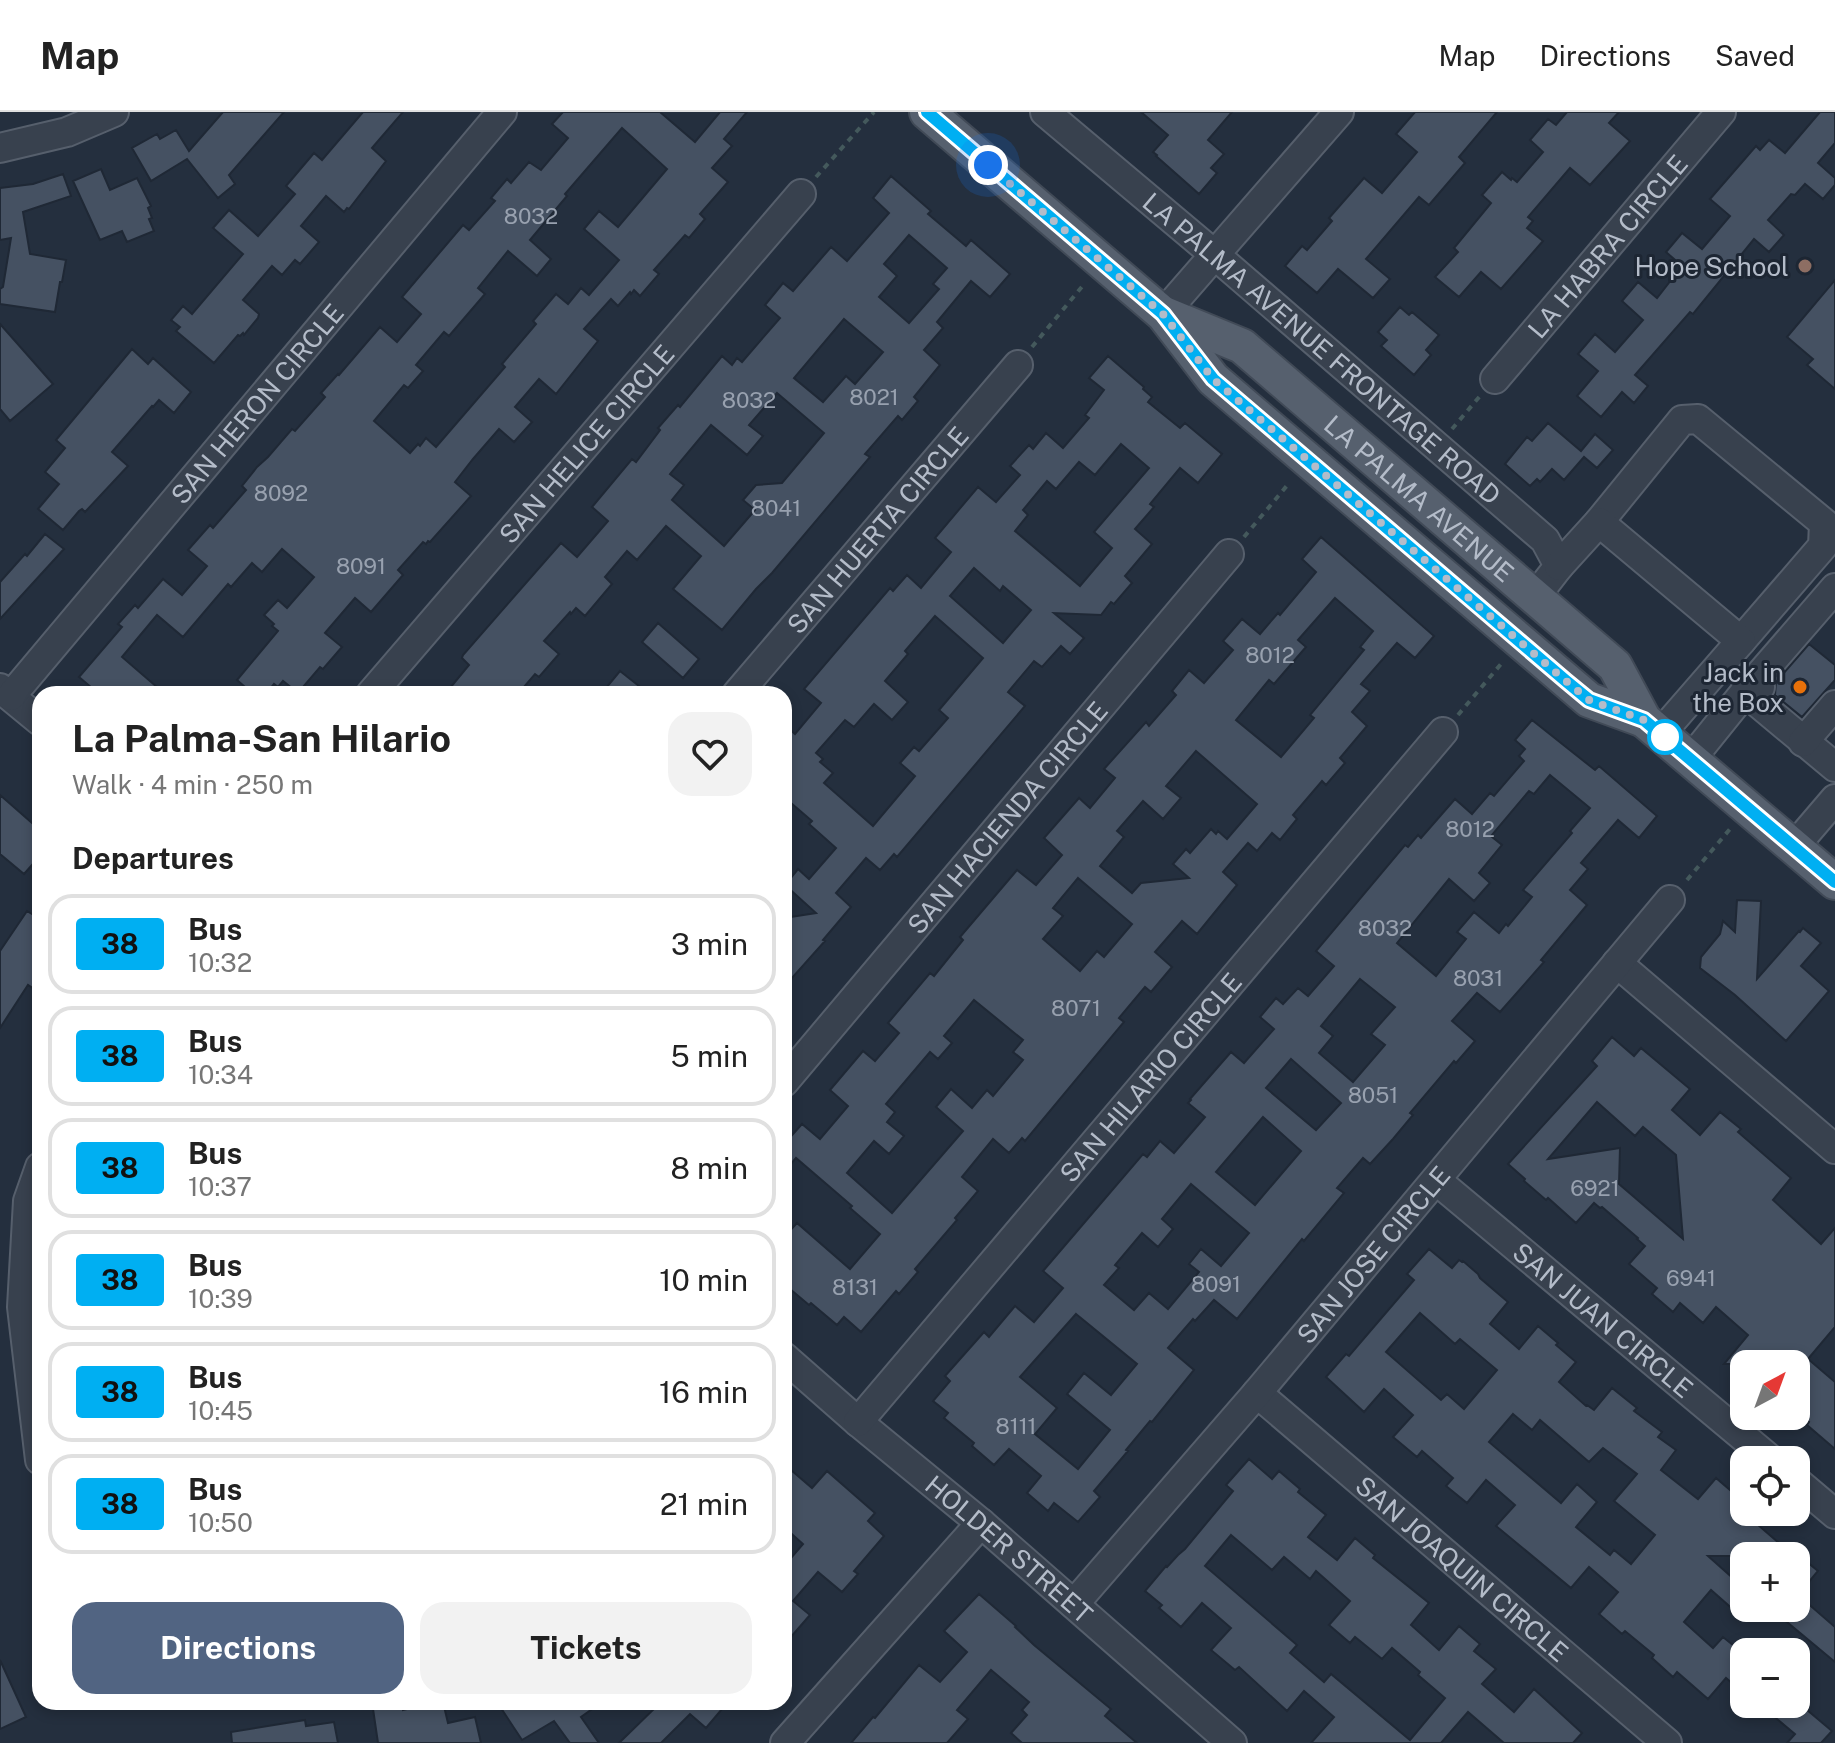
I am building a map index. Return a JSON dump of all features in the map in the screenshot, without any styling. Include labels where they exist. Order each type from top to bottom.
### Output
[{"type":"main road","name":"LA PALMA AVENUE","points":[[927,112],[1163,314],[1213,379],[1520,642],[1589,700],[1652,726],[1835,882]]},
{"type":"main road","name":"LA PALMA AVENUE","points":[[1163,314],[1242,346],[1615,666],[1652,726]]},
{"type":"street","points":[[0,148],[67,132],[114,112]]},
{"type":"street","name":"SAN HERON CIRCLE","points":[[6,692],[502,112]]},
{"type":"street","name":"LA PALMA AVENUE FRONTAGE ROAD","points":[[1045,112],[1545,540],[1559,566]]},
{"type":"street","points":[[1163,314],[1339,112]]},
{"type":"street","name":"LA HABRA CIRCLE","points":[[1495,379],[1721,112]]},
{"type":"street","name":"SAN HELICE CIRCLE","points":[[378,686],[801,194]]},
{"type":"street","name":"SAN HUERTA CIRCLE","points":[[744,686],[1018,365]]},
{"type":"street","points":[[1535,597],[1682,420],[1698,419],[1824,523],[1829,540],[1741,641],[1652,726]]},
{"type":"street","points":[[1599,522],[1741,641]]},
{"type":"street","name":"SAN HACIENDA CIRCLE","points":[[792,1073],[1229,554]]},
{"type":"street","points":[[1691,759],[1835,588]]},
{"type":"street","points":[[1745,692],[1755,692],[1801,639],[1835,617]]},
{"type":"street","points":[[6,692],[32,714]]},
{"type":"street","points":[[1745,692],[1835,767]]},
{"type":"street","points":[[1803,742],[1835,705]]},
{"type":"street","name":"SAN HILARIO CIRCLE","points":[[858,1422],[1443,732]]},
{"type":"street","points":[[1794,847],[1835,799]]},
{"type":"street","name":"SAN JOSE CIRCLE","points":[[1074,1604],[1257,1393],[1670,900]]},
{"type":"street","points":[[1617,963],[1835,1149]]},
{"type":"street","name":"SAN JUAN CIRCLE","points":[[1436,1180],[1754,1446]]},
{"type":"street","points":[[32,1190],[28,1201],[22,1307],[32,1392]]},
{"type":"street","name":"HOLDER STREET","points":[[792,1364],[981,1523],[1232,1743]]},
{"type":"street","name":"SAN JOAQUIN CIRCLE","points":[[1257,1393],[1667,1743]]},
{"type":"street","points":[[1810,1493],[1835,1514]]},
{"type":"street","points":[[785,1743],[981,1523]]},
{"type":"path","points":[[801,194],[874,112]]},
{"type":"path","points":[[1018,365],[1102,261]]},
{"type":"path","points":[[1436,446],[1495,379]]},
{"type":"path","points":[[1229,554],[1308,460]]},
{"type":"path","points":[[1443,732],[1520,642]]},
{"type":"path","points":[[1670,900],[1749,808]]},
{"type":"building","points":[[223,112],[284,112],[229,175],[235,184],[218,198],[187,159],[151,181],[132,148],[157,134],[160,139],[176,130],[189,151]]},
{"type":"building","points":[[363,112],[403,112],[372,148],[386,161],[344,212],[326,196],[301,226],[319,242],[300,264],[295,260],[282,275],[272,266],[243,300],[259,314],[258,318],[244,335],[238,335],[214,363],[176,331],[180,327],[171,320],[183,306],[192,314],[243,254],[213,228],[229,210],[258,236],[295,194],[286,186],[314,153],[322,160]]},
{"type":"building","points":[[563,112],[660,112],[695,142],[720,112],[747,112],[724,139],[732,146],[712,168],[728,182],[700,214],[705,219],[689,238],[685,235],[654,270],[659,274],[640,296],[634,290],[618,306],[611,299],[584,329],[598,341],[556,394],[539,379],[515,407],[532,422],[514,442],[499,429],[473,459],[455,482],[471,496],[430,542],[423,542],[398,570],[403,575],[371,612],[355,598],[325,633],[342,647],[304,686],[289,686],[283,681],[279,686],[244,686],[237,680],[278,631],[264,615],[278,600],[287,608],[314,577],[282,549],[262,572],[252,563],[231,587],[228,584],[183,637],[157,615],[122,657],[156,686],[90,686],[79,677],[122,627],[118,624],[135,605],[138,608],[163,579],[182,595],[207,566],[188,550],[210,525],[213,528],[246,490],[242,486],[257,467],[325,397],[321,393],[380,327],[397,342],[421,314],[402,297],[463,225],[469,230],[495,201],[491,198],[507,179],[511,183],[529,162],[541,170],[568,138],[552,124]],"holes":[[[622,128],[667,169],[618,227],[599,211],[584,229],[619,260],[589,295],[581,288],[568,304],[556,294],[533,321],[536,324],[502,364],[505,367],[436,447],[426,438],[410,453],[374,421],[404,385],[408,388],[423,371],[416,365],[444,332],[449,336],[485,294],[478,288],[508,251],[537,276],[551,259],[530,240]]]},
{"type":"building","points":[[1141,112],[1232,112],[1208,140],[1224,154],[1211,168],[1217,173],[1199,194],[1153,152],[1168,135]]},
{"type":"building","points":[[1415,112],[1497,112],[1459,157],[1465,163],[1429,205],[1419,197],[1366,259],[1390,279],[1373,298],[1338,269],[1317,293],[1285,266],[1302,246],[1307,250],[1332,221],[1329,218],[1364,178],[1382,193],[1417,152],[1396,134]]},
{"type":"building","points":[[1567,112],[1619,112],[1609,123],[1630,141],[1590,185],[1570,168],[1528,217],[1533,221],[1527,228],[1543,241],[1501,289],[1481,272],[1459,297],[1435,277],[1458,252],[1454,248],[1491,203],[1482,195],[1502,172],[1517,182],[1543,152],[1530,140],[1548,119],[1556,125]]},
{"type":"building","points":[[1820,112],[1835,112],[1835,143],[1818,163],[1835,178],[1835,185],[1823,199],[1805,184],[1795,195],[1791,194],[1768,220],[1784,235],[1769,252],[1754,239],[1693,314],[1690,312],[1635,375],[1648,386],[1634,403],[1622,392],[1601,417],[1577,396],[1598,371],[1578,354],[1595,334],[1615,352],[1643,320],[1622,301],[1638,282],[1657,298],[1682,266],[1666,252],[1682,233],[1702,249],[1730,216],[1710,199],[1756,146],[1760,150],[1769,140],[1785,153]]},
{"type":"building","points":[[101,169],[110,190],[137,178],[151,206],[148,208],[152,218],[149,219],[154,231],[127,242],[122,231],[100,240],[73,181]]},
{"type":"building","points":[[63,174],[71,196],[23,212],[30,254],[66,260],[55,312],[0,304],[0,289],[3,287],[11,238],[0,240],[0,188],[33,184]]},
{"type":"building","points":[[891,176],[931,211],[928,214],[966,246],[971,240],[1010,274],[990,297],[971,281],[937,322],[943,328],[924,350],[940,365],[914,397],[918,401],[902,420],[898,416],[865,454],[870,457],[722,630],[673,589],[701,556],[666,526],[637,560],[627,551],[605,577],[612,584],[585,616],[576,608],[544,641],[559,654],[539,677],[535,674],[525,686],[452,686],[469,665],[462,658],[463,655],[561,543],[577,557],[608,521],[592,507],[632,459],[636,462],[660,430],[658,428],[678,405],[680,407],[722,356],[732,365],[737,358],[742,362],[780,318],[765,305],[783,283],[793,291],[831,247],[847,261],[889,213],[873,198]],"holes":[[[909,235],[947,268],[933,284],[939,289],[909,323],[879,297],[897,276],[884,264]],[[844,319],[883,352],[855,384],[846,376],[823,402],[794,378]],[[777,393],[824,433],[782,483],[756,485],[743,500],[755,510],[724,546],[672,500],[684,485],[670,474],[711,425],[747,455],[763,436],[749,425]]]},
{"type":"building","points":[[1835,280],[1835,389],[1807,365],[1813,359],[1787,337]]},
{"type":"building","points":[[1400,307],[1409,315],[1412,312],[1439,335],[1426,350],[1431,355],[1414,375],[1381,346],[1387,340],[1378,332]]},
{"type":"building","points":[[0,324],[53,384],[10,421],[0,409]]},
{"type":"building","points":[[132,349],[148,364],[153,358],[191,392],[174,413],[159,400],[152,406],[112,452],[128,466],[85,512],[82,509],[79,511],[63,530],[38,509],[59,484],[45,472],[65,448],[56,440]]},
{"type":"building","points":[[1108,356],[1144,387],[1152,397],[1148,402],[1180,428],[1185,423],[1222,454],[1198,483],[1180,468],[1150,504],[1154,507],[1135,529],[1152,544],[1125,576],[1132,583],[1114,604],[1111,602],[1101,615],[1054,613],[1084,638],[1070,654],[1061,646],[1042,667],[1034,661],[1008,692],[1025,706],[897,857],[894,854],[880,870],[866,858],[836,893],[851,907],[792,978],[792,917],[816,913],[792,891],[792,876],[798,869],[809,879],[836,848],[792,804],[792,731],[795,734],[821,703],[804,689],[890,588],[893,591],[907,575],[921,588],[951,552],[935,538],[978,487],[996,502],[1020,475],[1010,466],[1029,445],[1033,449],[1046,433],[1063,448],[1089,418],[1085,415],[1104,390],[1089,378]],"holes":[[[1121,444],[1149,468],[1094,532],[1112,548],[1080,586],[1015,531],[1028,515],[1023,510],[1047,481],[1056,489],[1079,462],[1095,475]],[[974,568],[1000,591],[1003,586],[1031,610],[1003,643],[950,596]],[[935,616],[983,658],[939,710],[948,718],[919,751],[914,747],[900,763],[915,776],[873,826],[824,783],[833,773],[820,762],[823,759],[816,753],[845,720],[854,727],[874,704],[892,720],[908,702],[885,681],[908,654],[905,651]]]},
{"type":"building","points":[[1548,423],[1581,451],[1595,434],[1613,450],[1597,468],[1584,457],[1564,480],[1552,469],[1540,482],[1537,479],[1530,486],[1505,464],[1527,437],[1532,441]]},
{"type":"building","points":[[45,534],[64,549],[0,619],[0,582]]},
{"type":"building","points":[[1321,537],[1434,636],[1415,658],[1397,643],[1361,684],[1370,691],[1352,712],[1367,726],[1340,758],[1345,763],[1326,785],[1322,781],[1293,815],[1297,819],[1280,840],[1272,833],[1257,851],[1248,843],[1223,872],[1237,885],[1197,934],[1182,921],[1155,952],[1172,967],[1151,992],[1145,987],[1119,1018],[1124,1022],[1025,1141],[1022,1138],[1009,1153],[993,1139],[962,1177],[978,1191],[915,1269],[918,1272],[899,1294],[896,1291],[861,1332],[844,1317],[837,1325],[792,1291],[792,1228],[797,1223],[850,1269],[880,1234],[796,1158],[792,1163],[792,1135],[802,1124],[820,1139],[848,1106],[830,1090],[863,1051],[875,1061],[899,1033],[888,1023],[930,973],[934,976],[963,940],[960,937],[1017,870],[1036,885],[1062,855],[1044,838],[1079,798],[1090,808],[1115,778],[1104,769],[1146,722],[1149,726],[1176,695],[1172,691],[1189,670],[1204,683],[1233,650],[1223,641],[1242,619],[1260,634],[1316,572],[1302,559]],"holes":[[[1335,598],[1373,631],[1360,647],[1364,650],[1310,715],[1314,718],[1281,757],[1236,720],[1269,680],[1274,684],[1306,647],[1298,640]],[[1196,751],[1257,804],[1227,839],[1211,829],[1190,853],[1186,849],[1173,864],[1189,878],[1141,883],[1132,893],[1100,866],[1124,837],[1117,831],[1143,801],[1163,819],[1181,798],[1166,786]],[[1078,878],[1132,924],[1104,957],[1097,951],[1080,971],[1043,939],[1063,916],[1053,908]],[[974,1000],[1023,1040],[1013,1052],[1023,1060],[993,1096],[987,1090],[972,1108],[951,1089],[936,1107],[963,1131],[892,1213],[847,1173],[874,1141],[889,1154],[904,1136],[887,1122],[895,1112],[886,1104],[930,1052],[938,1059],[952,1043],[944,1036]]]},
{"type":"building","points":[[658,623],[699,659],[683,678],[642,642]]},
{"type":"building","name":"Jack in the Box","points":[[1809,644],[1835,665],[1835,680],[1802,717],[1775,695],[1776,682]]},
{"type":"building","points":[[620,671],[639,686],[608,686]]},
{"type":"building","points":[[1532,720],[1595,770],[1599,766],[1657,816],[1639,838],[1618,820],[1581,863],[1588,869],[1570,890],[1587,905],[1541,960],[1544,962],[1500,1012],[1477,993],[1452,1021],[1475,1041],[1456,1063],[1454,1061],[1370,1164],[1363,1158],[1337,1188],[1344,1193],[1237,1319],[1214,1300],[1168,1348],[1194,1370],[1094,1491],[1100,1497],[1078,1522],[1054,1503],[1048,1511],[1027,1493],[1041,1476],[1009,1449],[994,1465],[944,1418],[948,1413],[933,1401],[950,1381],[945,1376],[984,1332],[989,1337],[1015,1306],[1034,1322],[1063,1288],[1043,1271],[1143,1154],[1147,1157],[1160,1141],[1174,1153],[1205,1117],[1188,1103],[1190,1099],[1231,1052],[1244,1063],[1274,1029],[1260,1017],[1276,998],[1283,1004],[1298,988],[1308,996],[1334,966],[1316,951],[1405,845],[1408,847],[1418,835],[1421,838],[1455,799],[1472,814],[1490,793],[1494,796],[1524,761],[1519,756],[1525,749],[1515,740]],"holes":[[[1550,775],[1590,808],[1523,890],[1532,897],[1508,926],[1506,924],[1499,933],[1474,912],[1457,932],[1466,939],[1436,976],[1397,943],[1449,879],[1474,901],[1490,883],[1479,873],[1502,845],[1491,836],[1529,791],[1534,794]],[[1360,979],[1395,1007],[1371,1034],[1385,1045],[1353,1082],[1319,1053],[1333,1036],[1321,1026]],[[1291,1059],[1341,1103],[1316,1130],[1266,1088]],[[1263,1117],[1301,1151],[1255,1205],[1216,1172]],[[1191,1184],[1249,1233],[1221,1266],[1201,1249],[1189,1264],[1199,1272],[1168,1309],[1149,1293],[1134,1310],[1104,1285],[1119,1268],[1115,1265],[1142,1233],[1158,1247],[1173,1229],[1162,1219]],[[1076,1314],[1137,1364],[1111,1395],[1084,1373],[1067,1394],[1110,1430],[1078,1469],[1035,1434],[1057,1408],[1020,1377]]]},
{"type":"building","points":[[0,795],[32,823],[32,865],[24,874],[0,854]]},
{"type":"building","points":[[1737,900],[1761,901],[1757,979],[1803,928],[1821,943],[1801,966],[1829,991],[1786,1041],[1700,968],[1701,957],[1720,934],[1723,921],[1735,932]]},
{"type":"building","points":[[27,911],[32,914],[32,988],[28,985],[0,1028],[0,951]]},
{"type":"building","points":[[1612,1037],[1634,1056],[1641,1048],[1690,1089],[1672,1110],[1700,1135],[1720,1112],[1791,1178],[1773,1200],[1821,1244],[1835,1228],[1835,1327],[1810,1357],[1810,1350],[1736,1350],[1748,1335],[1716,1307],[1703,1323],[1680,1303],[1673,1312],[1652,1294],[1657,1288],[1629,1264],[1645,1246],[1638,1238],[1594,1203],[1576,1223],[1508,1164],[1597,1066],[1592,1061]],"holes":[[[1597,1102],[1635,1136],[1643,1127],[1676,1155],[1683,1239],[1619,1184],[1620,1148],[1548,1159]]]},
{"type":"building","points":[[1429,1249],[1452,1268],[1459,1260],[1463,1261],[1508,1302],[1490,1324],[1519,1349],[1538,1326],[1576,1362],[1559,1382],[1594,1410],[1612,1388],[1637,1408],[1634,1411],[1662,1432],[1658,1437],[1676,1450],[1661,1470],[1698,1499],[1716,1478],[1730,1490],[1730,1526],[1759,1526],[1778,1542],[1730,1542],[1730,1556],[1708,1556],[1730,1576],[1730,1607],[1711,1590],[1684,1622],[1713,1648],[1723,1637],[1730,1643],[1730,1681],[1726,1678],[1708,1699],[1677,1672],[1673,1677],[1652,1658],[1654,1655],[1599,1614],[1618,1592],[1589,1567],[1571,1588],[1496,1526],[1515,1505],[1486,1480],[1467,1503],[1446,1486],[1453,1478],[1422,1451],[1417,1457],[1393,1437],[1413,1415],[1384,1389],[1364,1412],[1326,1377],[1346,1354],[1349,1356],[1414,1280],[1407,1274]],"holes":[[[1420,1313],[1455,1344],[1460,1339],[1497,1370],[1464,1409],[1447,1394],[1441,1400],[1386,1352]],[[1513,1414],[1532,1430],[1540,1420],[1589,1462],[1603,1448],[1637,1474],[1614,1501],[1655,1535],[1631,1564],[1614,1550],[1610,1555],[1576,1527],[1597,1502],[1577,1484],[1561,1503],[1489,1442]]]},
{"type":"building","points":[[1810,1361],[1835,1382],[1835,1449],[1810,1428]]},
{"type":"building","points":[[1249,1459],[1272,1479],[1279,1471],[1326,1515],[1308,1537],[1337,1560],[1355,1538],[1375,1555],[1373,1558],[1429,1603],[1411,1625],[1439,1650],[1459,1626],[1480,1644],[1474,1651],[1496,1669],[1482,1684],[1514,1712],[1534,1689],[1582,1733],[1573,1743],[1504,1743],[1468,1712],[1441,1743],[1311,1743],[1334,1717],[1304,1691],[1287,1711],[1239,1667],[1235,1670],[1211,1650],[1231,1628],[1202,1603],[1181,1627],[1145,1591],[1233,1491],[1226,1485]],"holes":[[[1231,1535],[1272,1570],[1284,1557],[1310,1579],[1316,1571],[1350,1601],[1329,1625],[1350,1643],[1355,1637],[1382,1659],[1392,1648],[1445,1698],[1410,1740],[1331,1674],[1324,1682],[1290,1653],[1297,1645],[1205,1566]]]},
{"type":"building","points":[[792,1471],[812,1488],[827,1471],[875,1513],[868,1521],[884,1536],[854,1571],[858,1574],[842,1592],[818,1572],[793,1601],[810,1615],[792,1636],[792,1557],[803,1544],[792,1534]]},
{"type":"building","points":[[1810,1564],[1818,1571],[1810,1581]]},
{"type":"building","points":[[979,1594],[1111,1709],[1105,1716],[1137,1743],[1022,1743],[1011,1733],[1027,1715],[1022,1710],[1029,1702],[991,1670],[957,1710],[968,1719],[947,1743],[851,1743],[919,1665],[940,1682],[967,1652],[944,1631]]},
{"type":"building","points":[[1810,1605],[1835,1627],[1835,1662],[1810,1638],[1787,1622],[1810,1622]]},
{"type":"building","points":[[0,1660],[26,1717],[0,1729]]},
{"type":"building","points":[[373,1710],[445,1710],[448,1723],[475,1717],[481,1743],[378,1743]]},
{"type":"building","points":[[502,1710],[591,1710],[581,1717],[599,1743],[570,1743],[554,1721],[522,1740]]},
{"type":"building","points":[[653,1710],[721,1710],[706,1728],[690,1714],[661,1743],[619,1743]]},
{"type":"building","points":[[1810,1712],[1832,1731],[1821,1743],[1787,1743],[1795,1734],[1776,1718],[1810,1718]]},
{"type":"building","points":[[305,1720],[306,1726],[334,1722],[338,1743],[232,1743],[231,1732]]},
{"type":"bus line","name":"38","points":[[927,112],[1163,314],[1213,379],[1566,681],[1589,700],[1644,720],[1835,882]]},
{"type":"place","name":"Hope School","points":[[1805,266]]},
{"type":"place","name":"Jack in the Box","points":[[1800,687]]},
{"type":"route","points":[[988,165],[1163,314],[1213,379],[1566,681],[1589,700],[1644,720],[1665,737]]}]
